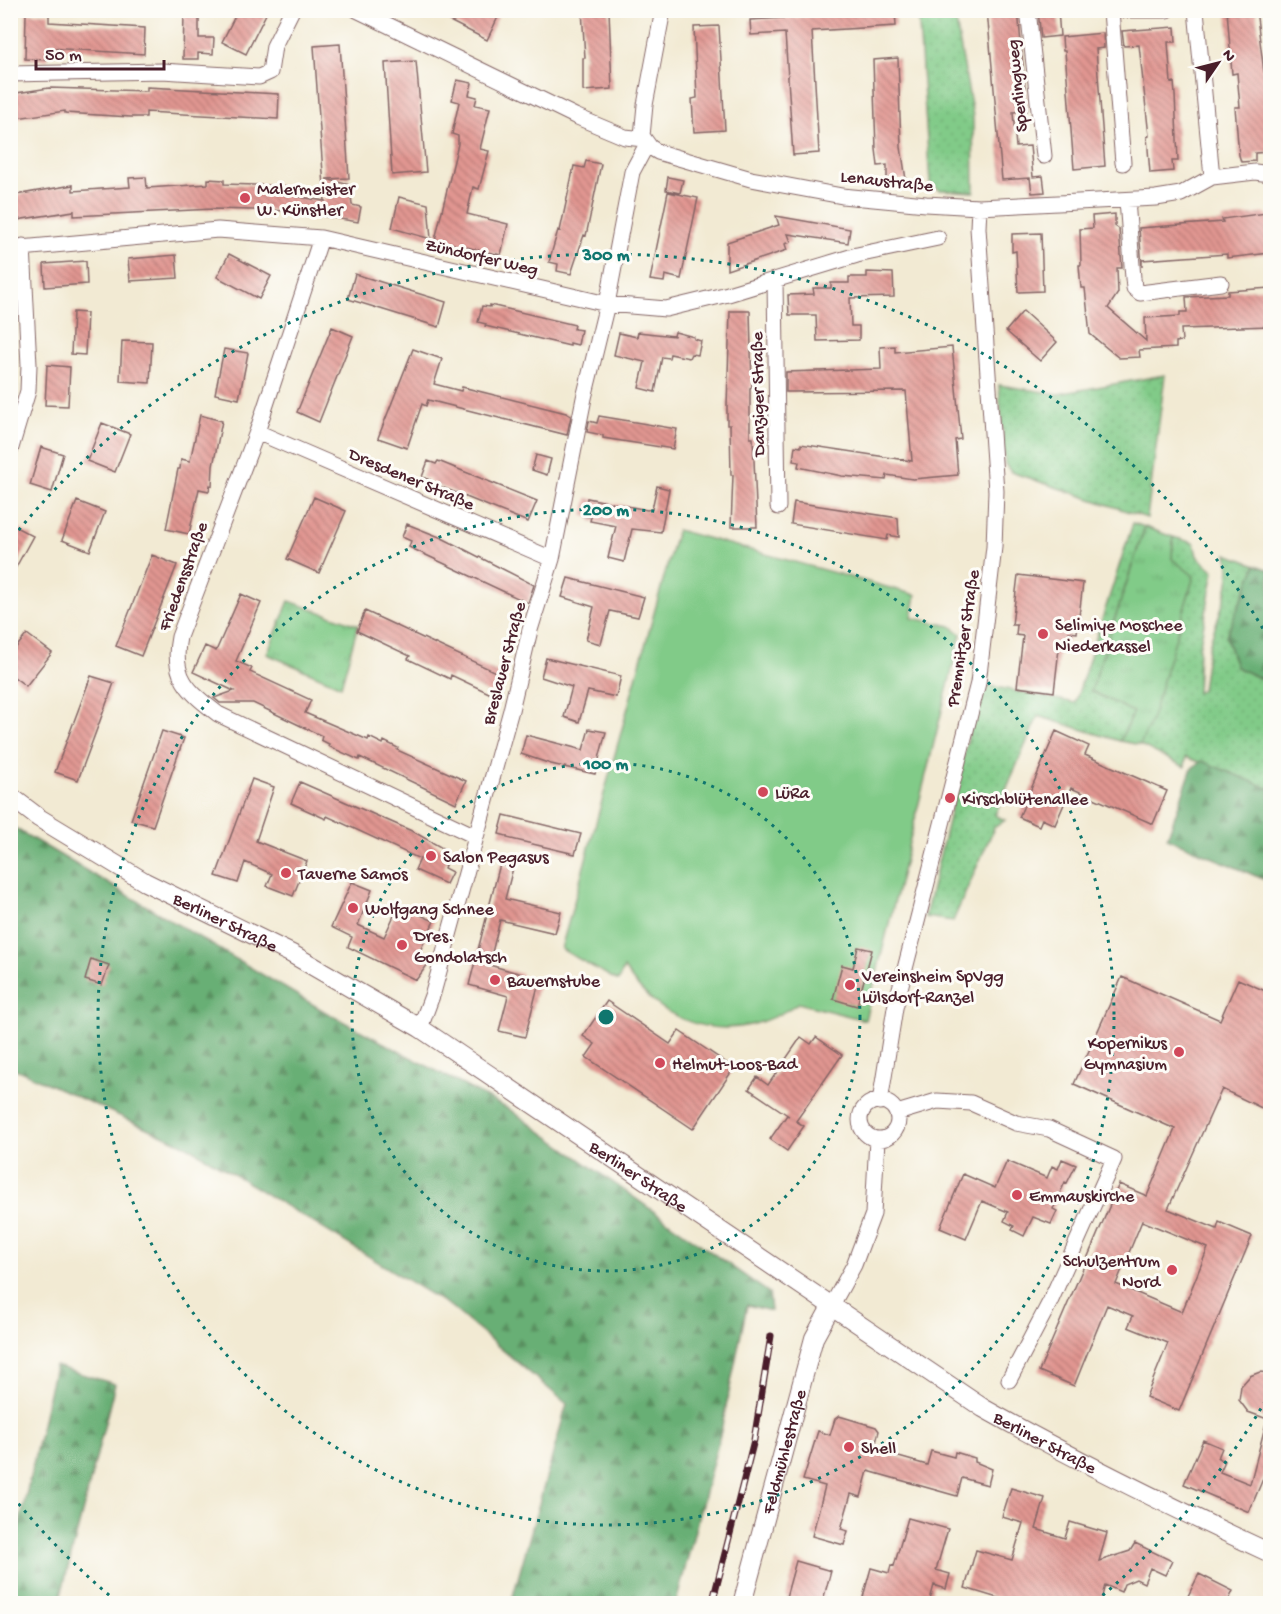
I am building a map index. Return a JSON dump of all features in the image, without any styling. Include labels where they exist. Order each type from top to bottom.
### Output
[{"type":"street","points":[[10,74],[162,71],[259,76],[270,72],[274,46],[292,10]]},
{"type":"street","name":"Lenaustraße","points":[[357,10],[575,116],[625,137],[647,143],[658,152],[751,179],[842,196],[980,207],[1127,200],[1181,194],[1212,177],[1255,172],[1270,174]]},
{"type":"street","points":[[647,143],[642,127],[663,10]]},
{"type":"street","name":"Sperlingweg","points":[[1028,10],[1044,156]]},
{"type":"street","points":[[1105,10],[1167,10]]},
{"type":"street","points":[[1196,10],[1212,177]]},
{"type":"street","points":[[1111,11],[1123,163]]},
{"type":"street","name":"Breslauer Straße","points":[[420,1028],[434,993],[511,710],[530,630],[552,560],[584,398],[607,304],[632,172],[647,143]]},
{"type":"street","points":[[1127,200],[1134,288],[1140,293],[1221,283]]},
{"type":"street","name":"Premnitzer Straße","points":[[880,1101],[895,1008],[978,683],[994,547],[996,491],[979,239],[980,207]]},
{"type":"street","name":"Zündorfer Weg","points":[[17,247],[218,230],[321,238],[607,304],[666,309],[857,255],[938,238]]},
{"type":"street","name":"Friedensstraße","points":[[321,238],[258,432],[179,637],[175,656],[179,674],[194,696],[218,714],[475,836]]},
{"type":"street","points":[[10,451],[22,415],[28,382],[17,247]]},
{"type":"street","name":"Danziger Straße","points":[[775,280],[778,507]]},
{"type":"street","name":"Dresdener Straße","points":[[258,432],[552,560]]},
{"type":"street","name":"Berliner Straße","points":[[10,796],[47,823],[146,882],[292,954],[420,1028],[1002,1419],[1150,1497],[1270,1553]]},
{"type":"street","points":[[880,1101],[887,1103],[897,1113],[898,1124],[892,1134],[877,1139],[862,1128],[861,1116],[868,1105],[880,1101]]},
{"type":"street","points":[[897,1113],[937,1101],[971,1103],[1016,1123],[1049,1129],[1114,1159],[1050,1302],[1009,1380]]},
{"type":"street","points":[[832,1305],[854,1265],[873,1214],[877,1139]]},
{"type":"street","name":"Feldmühlestraße","points":[[742,1604],[810,1349],[817,1329],[832,1305]]},
{"type":"green space","points":[[918,11],[954,11],[973,116],[974,192],[940,190],[930,183]]},
{"type":"green space","points":[[1165,375],[1147,518],[1011,472],[1005,464],[999,385],[1058,394]]},
{"type":"green space","points":[[1133,523],[1145,527],[1091,691],[1134,712],[1120,741],[1038,716],[995,815],[1005,820],[994,828],[953,921],[925,917],[981,684],[1075,703]]},
{"type":"green space","points":[[1145,527],[1173,537],[1172,559],[1194,576],[1151,721],[1140,745],[1120,741],[1133,712],[1091,691]]},
{"type":"green space","name":"LüRa","points":[[677,530],[916,595],[912,618],[951,626],[961,634],[865,1020],[798,1003],[774,1017],[750,1025],[727,1028],[703,1026],[681,1018],[660,1006],[641,989],[624,968],[618,981],[561,949]]},
{"type":"green space","points":[[1173,537],[1194,543],[1197,556],[1214,571],[1199,649],[1197,693],[1202,689],[1211,639],[1227,591],[1229,566],[1227,554],[1256,565],[1226,636],[1236,667],[1270,683],[1270,789],[1186,757],[1185,767],[1140,745],[1157,695],[1162,669],[1169,616]]},
{"type":"green space","points":[[1256,565],[1270,570],[1270,683],[1236,667],[1226,636]]},
{"type":"green space","points":[[289,601],[358,625],[341,686],[267,654]]},
{"type":"green space","points":[[1202,761],[1270,789],[1270,882],[1167,838],[1192,768]]},
{"type":"green space","points":[[11,826],[329,1014],[512,1111],[769,1293],[771,1311],[747,1305],[721,1431],[676,1603],[511,1603],[567,1404],[450,1306],[189,1147],[11,1067]]},
{"type":"green space","points":[[55,1366],[115,1384],[59,1603],[11,1603],[11,1562]]},
{"type":"building","points":[[238,10],[268,10],[246,54],[222,42]]},
{"type":"building","points":[[428,10],[485,10],[498,17],[487,40]]},
{"type":"building","points":[[582,10],[609,10],[612,89],[583,91],[583,58],[585,58]]},
{"type":"building","points":[[987,10],[1018,10],[1027,111],[1013,112],[1016,147],[1030,146],[1033,177],[1043,176],[1045,192],[1032,193],[1030,178],[1002,180]]},
{"type":"building","points":[[1038,10],[1058,10],[1060,36],[1041,38]]},
{"type":"building","points":[[1227,10],[1256,10],[1264,72],[1269,72],[1270,103],[1267,104],[1270,152],[1255,153],[1255,161],[1241,162],[1239,155],[1235,107],[1240,107],[1237,73],[1232,74]]},
{"type":"building","points":[[895,11],[896,26],[812,31],[819,153],[793,155],[785,33],[751,35],[750,20]]},
{"type":"building","points":[[26,13],[49,13],[49,22],[145,28],[144,54],[48,48],[48,60],[25,59]]},
{"type":"building","points":[[184,13],[199,14],[199,38],[214,38],[213,54],[198,53],[198,59],[183,59]]},
{"type":"building","points":[[719,26],[725,130],[694,132],[692,99],[697,98],[694,27]]},
{"type":"building","points":[[1175,27],[1176,42],[1168,42],[1171,83],[1174,82],[1178,161],[1172,161],[1173,171],[1150,173],[1147,137],[1149,136],[1139,45],[1124,46],[1122,31]]},
{"type":"building","points":[[1103,33],[1104,48],[1096,49],[1105,166],[1074,169],[1062,37]]},
{"type":"building","points":[[340,44],[349,178],[326,179],[350,185],[352,205],[361,207],[358,222],[291,211],[213,209],[74,216],[74,211],[10,221],[10,196],[73,185],[73,191],[130,187],[129,178],[146,177],[147,188],[208,184],[208,179],[224,180],[224,184],[289,186],[289,195],[325,201],[314,46]]},
{"type":"building","points":[[898,58],[901,147],[906,180],[887,179],[887,165],[878,166],[876,149],[873,60]]},
{"type":"building","points":[[416,61],[426,172],[392,175],[385,63]]},
{"type":"building","points":[[457,80],[472,83],[469,95],[477,97],[475,105],[490,108],[480,149],[489,151],[479,189],[473,187],[467,214],[508,224],[501,255],[435,240],[458,144],[458,136],[452,134],[459,102],[452,100]]},
{"type":"building","points":[[147,87],[279,94],[278,119],[146,112],[146,117],[131,117],[65,113],[65,111],[10,119],[10,94],[49,88],[147,91]]},
{"type":"building","points":[[586,161],[601,164],[586,236],[584,235],[571,274],[557,271],[558,264],[549,262],[558,230],[560,231],[574,166],[584,168]]},
{"type":"building","points":[[668,177],[683,180],[680,193],[666,190]]},
{"type":"building","points":[[668,192],[698,198],[681,279],[665,275],[664,282],[650,280]]},
{"type":"building","points":[[399,197],[428,204],[431,239],[392,228]]},
{"type":"building","points":[[1266,213],[1267,216],[1270,215],[1270,253],[1227,258],[1227,254],[1142,260],[1142,267],[1139,228],[1223,222],[1222,219]]},
{"type":"building","points":[[1115,214],[1115,226],[1119,229],[1122,268],[1117,268],[1118,293],[1108,308],[1146,341],[1145,318],[1180,316],[1180,312],[1187,312],[1186,297],[1228,295],[1228,291],[1270,288],[1270,326],[1181,329],[1182,341],[1176,342],[1176,348],[1139,350],[1140,357],[1119,358],[1090,334],[1085,288],[1081,288],[1079,265],[1081,265],[1080,229],[1093,228],[1092,216]]},
{"type":"building","points":[[776,216],[850,229],[848,243],[788,234],[791,242],[785,244],[787,250],[727,270],[727,242],[779,225]]},
{"type":"building","points":[[1041,233],[1043,291],[1018,292],[1016,251],[1012,252],[1012,234]]},
{"type":"building","points":[[229,254],[271,276],[259,299],[217,277]]},
{"type":"building","points":[[176,255],[178,278],[130,281],[128,259]]},
{"type":"building","points":[[86,261],[87,284],[45,287],[44,264]]},
{"type":"building","points":[[867,272],[893,273],[894,297],[850,298],[851,326],[859,326],[859,340],[817,341],[816,315],[789,315],[788,295],[814,294],[813,288],[831,288],[831,283],[849,283],[849,277],[867,277]]},
{"type":"building","points":[[355,274],[446,302],[439,327],[348,299]]},
{"type":"building","points":[[490,305],[575,325],[574,329],[581,330],[578,345],[570,343],[570,346],[485,326],[486,324],[478,322],[482,306],[490,307]]},
{"type":"building","points":[[730,311],[750,311],[752,387],[750,388],[750,438],[753,438],[757,527],[731,527],[733,475],[731,475],[730,425],[727,425]]},
{"type":"building","points":[[1023,311],[1057,342],[1040,361],[1006,331]]},
{"type":"building","points":[[73,312],[87,313],[85,355],[71,354]]},
{"type":"building","points":[[332,327],[353,336],[319,422],[297,412]]},
{"type":"building","points":[[638,332],[674,336],[675,332],[694,337],[701,341],[698,355],[691,354],[689,358],[670,354],[669,358],[662,357],[655,392],[639,388],[645,362],[614,355],[619,333],[637,337]]},
{"type":"building","points":[[122,341],[152,342],[150,383],[120,381]]},
{"type":"building","points":[[895,346],[895,352],[952,347],[961,439],[955,440],[958,475],[913,479],[887,475],[886,480],[842,476],[798,467],[799,462],[793,461],[795,446],[801,447],[801,444],[912,461],[906,391],[786,392],[786,372],[881,369],[880,347]]},
{"type":"building","points":[[224,349],[248,353],[239,399],[215,394]]},
{"type":"building","points":[[413,349],[442,359],[434,384],[461,391],[462,387],[566,413],[571,416],[567,435],[428,400],[426,406],[422,404],[407,448],[378,438]]},
{"type":"building","points":[[47,365],[70,367],[68,406],[45,405]]},
{"type":"building","points":[[200,415],[222,421],[213,466],[212,486],[210,485],[209,491],[199,489],[189,534],[166,529],[178,469],[180,469],[181,459],[190,461]]},
{"type":"building","points":[[599,416],[677,429],[673,449],[603,438],[603,435],[587,432],[589,421],[597,423]]},
{"type":"building","points":[[102,423],[130,434],[115,472],[87,461]]},
{"type":"building","points":[[41,447],[63,454],[52,492],[30,485]]},
{"type":"building","points":[[536,455],[551,459],[547,475],[532,470]]},
{"type":"building","points":[[428,461],[436,464],[438,461],[537,501],[528,522],[429,482],[430,480],[422,477]]},
{"type":"building","points":[[657,486],[669,489],[661,532],[632,529],[624,562],[608,558],[616,526],[590,521],[591,517],[583,516],[587,498],[647,510],[652,509]]},
{"type":"building","points":[[314,497],[346,511],[319,573],[287,559]]},
{"type":"building","points":[[77,501],[105,512],[90,551],[62,540]]},
{"type":"building","points":[[794,502],[898,518],[899,537],[888,535],[887,540],[791,524]]},
{"type":"building","points":[[10,524],[33,536],[10,578]]},
{"type":"building","points":[[407,524],[442,538],[534,585],[528,603],[409,547],[411,541],[402,537]]},
{"type":"building","points":[[152,555],[177,565],[141,656],[116,646]]},
{"type":"building","name":"Selimiye Moschee Niederkassel","points":[[1018,575],[1083,583],[1077,633],[1069,632],[1068,641],[1060,640],[1054,692],[1017,687],[1023,636],[1016,635],[1017,625],[1012,625]]},
{"type":"building","points":[[568,578],[644,597],[638,617],[610,611],[601,644],[586,640],[594,607],[562,597]]},
{"type":"building","points":[[241,594],[261,603],[236,661],[252,668],[250,672],[311,700],[305,713],[368,740],[369,737],[383,744],[384,741],[398,748],[397,750],[466,781],[456,803],[360,757],[359,760],[328,746],[329,744],[321,740],[322,736],[253,703],[220,703],[214,698],[234,691],[193,672],[205,646],[216,651]]},
{"type":"building","points":[[365,611],[500,674],[491,694],[451,675],[450,679],[408,659],[410,656],[357,631]]},
{"type":"building","points":[[27,634],[52,653],[26,686],[10,674],[10,655]]},
{"type":"building","points":[[546,658],[621,676],[616,697],[588,691],[579,722],[564,717],[572,687],[541,677]]},
{"type":"building","points":[[91,676],[114,683],[78,780],[55,772]]},
{"type":"building","points":[[589,729],[606,732],[595,774],[551,764],[521,754],[526,735],[583,750]]},
{"type":"building","points":[[162,731],[184,738],[153,826],[131,820]]},
{"type":"building","points":[[1056,731],[1089,746],[1085,755],[1167,791],[1153,824],[1071,788],[1055,825],[1042,819],[1039,826],[1019,817]]},
{"type":"building","points":[[252,779],[274,787],[256,841],[307,861],[293,896],[267,886],[272,874],[245,862],[238,883],[216,876]]},
{"type":"building","points":[[300,782],[414,832],[444,849],[443,852],[449,855],[444,868],[452,872],[446,884],[415,870],[420,859],[327,816],[326,819],[291,803]]},
{"type":"building","points":[[504,815],[581,834],[575,854],[507,838],[499,834]]},
{"type":"building","points":[[500,864],[513,868],[505,899],[561,912],[555,933],[500,920],[489,965],[522,974],[520,981],[538,986],[525,1037],[499,1031],[508,996],[469,985]]},
{"type":"building","points":[[352,882],[372,890],[358,925],[384,937],[399,905],[434,921],[419,953],[430,958],[416,980],[348,947],[352,937],[331,927]]},
{"type":"building","name":"Vereinsheim SpVgg Lülsdorf-Ranzel","points":[[858,947],[872,950],[857,1006],[833,999],[842,965],[853,968]]},
{"type":"building","points":[[91,959],[109,965],[102,985],[85,980]]},
{"type":"building","points":[[1122,977],[1220,1020],[1238,979],[1270,993],[1270,1112],[1222,1089],[1168,1209],[1217,1229],[1219,1222],[1252,1236],[1179,1411],[1146,1397],[1168,1343],[1128,1327],[1133,1316],[1107,1305],[1074,1386],[1039,1371],[1119,1184],[1147,1196],[1175,1129],[1074,1084]],"holes":[[[1142,1221],[1208,1248],[1182,1312],[1116,1284]]]},
{"type":"building","name":"Helmut-Loos-Bad","points":[[607,1001],[670,1044],[679,1031],[734,1068],[693,1129],[586,1057],[595,1044],[583,1036]]},
{"type":"building","points":[[801,1037],[811,1044],[816,1037],[842,1055],[796,1121],[804,1126],[787,1151],[770,1139],[787,1115],[789,1116],[749,1089],[757,1077],[768,1085]]},
{"type":"building","points":[[1062,1159],[1076,1165],[1067,1183],[1065,1182],[1053,1209],[1057,1211],[1051,1224],[1033,1217],[1024,1236],[1012,1230],[1014,1226],[1004,1221],[1008,1212],[982,1201],[966,1239],[940,1228],[963,1174],[995,1188],[1007,1161],[1047,1178],[1052,1166],[1058,1169]]},
{"type":"building","points":[[1260,1372],[1270,1373],[1270,1420],[1248,1412],[1239,1400],[1241,1386],[1250,1376]]},
{"type":"building","points":[[839,1416],[876,1427],[879,1431],[874,1450],[927,1465],[931,1451],[954,1457],[955,1452],[975,1458],[975,1462],[992,1469],[988,1485],[962,1478],[957,1496],[868,1471],[861,1497],[851,1494],[841,1529],[848,1531],[844,1545],[812,1536],[825,1486],[803,1480],[818,1431],[830,1435],[835,1419]]},
{"type":"building","points":[[1266,1423],[1270,1424],[1270,1475],[1265,1474],[1249,1512],[1184,1484],[1203,1440],[1222,1448],[1218,1458],[1225,1461],[1220,1472],[1250,1484]]},
{"type":"building","points":[[1011,1488],[1045,1498],[1036,1529],[1065,1538],[1070,1522],[1107,1533],[1099,1561],[1130,1551],[1135,1543],[1172,1561],[1165,1575],[1150,1568],[1144,1583],[1136,1579],[1124,1584],[1121,1592],[1105,1585],[1100,1604],[1017,1604],[965,1588],[976,1550],[1012,1560],[1023,1523],[1002,1517]]},
{"type":"building","points":[[908,1518],[948,1529],[936,1570],[950,1574],[946,1589],[934,1585],[929,1604],[887,1604],[863,1597],[871,1568],[889,1573],[891,1565],[894,1566]]},
{"type":"building","points":[[796,1561],[831,1571],[822,1604],[808,1604],[786,1597]]},
{"type":"building","points":[[1199,1574],[1233,1591],[1227,1604],[1203,1604],[1188,1596]]},
{"type":"railway","points":[[712,1604],[754,1440],[771,1336]]},
{"type":"place","name":"Malermeister W. Künstler","points":[[245,198]]},
{"type":"place","name":"Selimiye Moschee Niederkassel","points":[[1043,634]]},
{"type":"place","name":"LüRa","points":[[763,792]]},
{"type":"place","name":"Kirschblütenallee","points":[[950,798]]},
{"type":"place","name":"Salon Pegasus","points":[[431,856]]},
{"type":"place","name":"Taverne Samos","points":[[286,873]]},
{"type":"place","name":"Wolfgang Schnee","points":[[353,908]]},
{"type":"place","name":"Dres. Gondolatsch","points":[[402,945]]},
{"type":"place","name":"Bauernstube","points":[[495,980]]},
{"type":"place","name":"Vereinsheim SpVgg Lülsdorf-Ranzel","points":[[850,985]]},
{"type":"place","name":"Kopernikus Gymnasium","points":[[1179,1052]]},
{"type":"place","name":"Helmut-Loos-Bad","points":[[660,1063]]},
{"type":"place","name":"Emmauskirche","points":[[1017,1195]]},
{"type":"place","name":"Schulzentrum Nord","points":[[1172,1270]]},
{"type":"place","name":"Shell","points":[[849,1447]]}]
